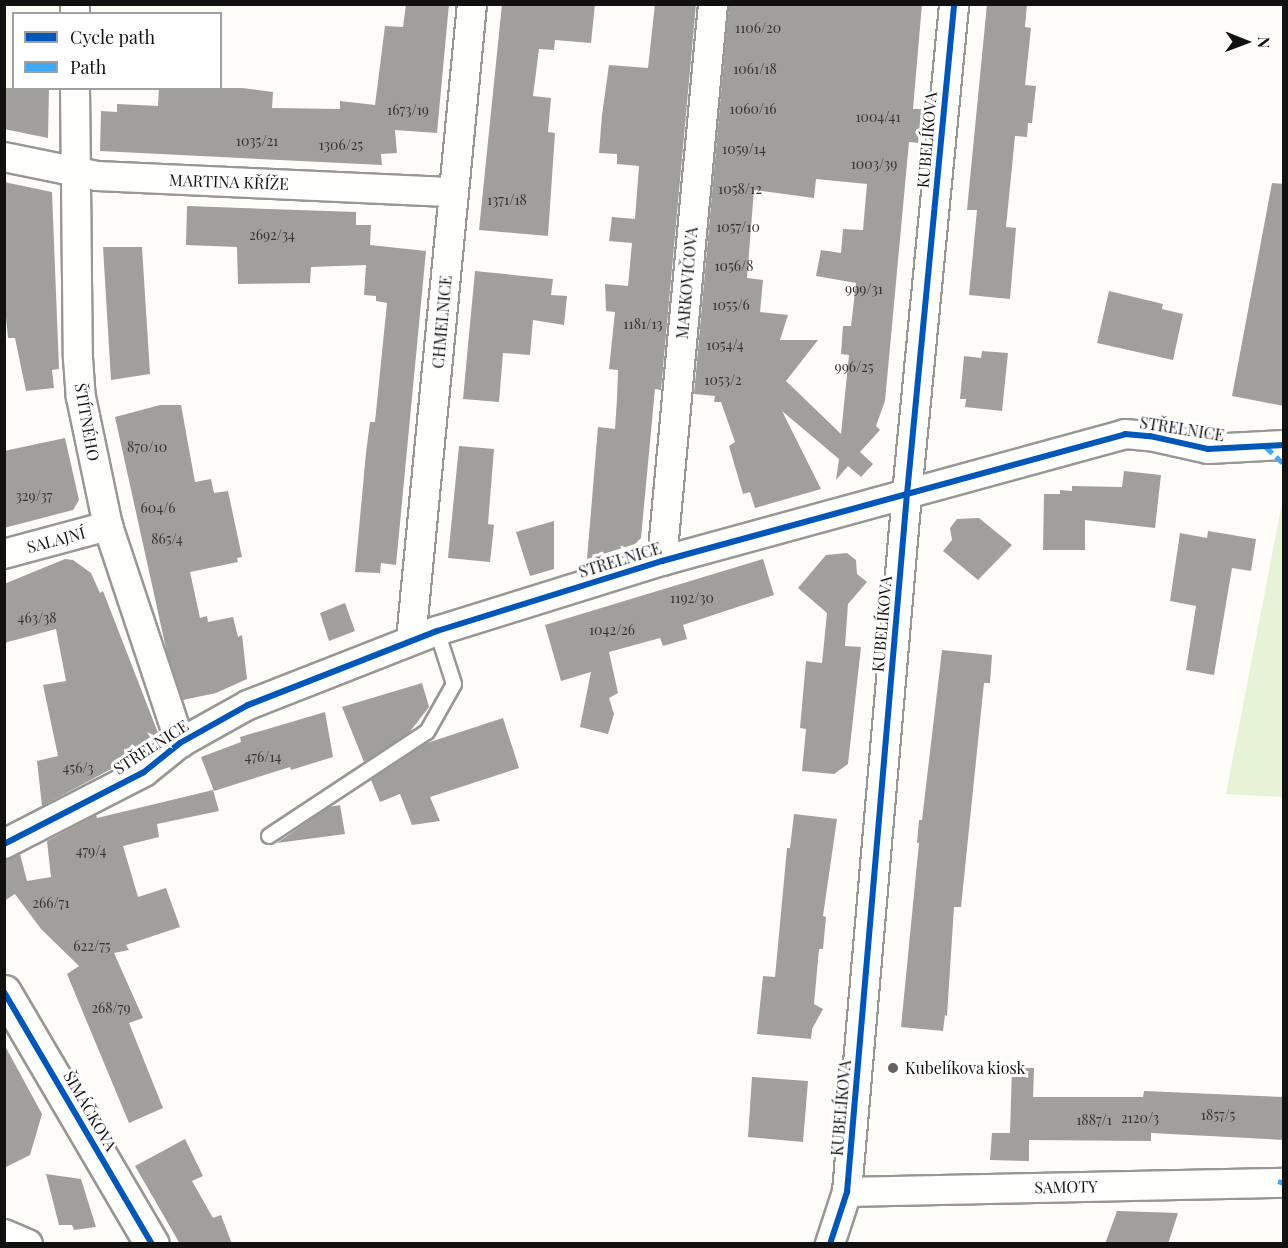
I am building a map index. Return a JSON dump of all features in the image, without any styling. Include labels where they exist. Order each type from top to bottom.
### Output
[{"type":"street","name":"CHMELNICE","points":[[424,635],[454,192],[472,4]]},
{"type":"street","name":"MARKOVIČOVA","points":[[662,561],[713,4]]},
{"type":"street","name":"KUBELÍKOVA","points":[[830,1244],[847,1192],[907,494],[954,4]]},
{"type":"street","name":"ŠTÍTNÉHO","points":[[75,90],[81,396],[108,526],[180,742]]},
{"type":"street","name":"MARTINA KŘÍŽE","points":[[4,157],[75,173],[454,192]]},
{"type":"street","name":"STŘELNICE","points":[[4,844],[144,772],[180,742],[248,705],[424,635],[662,561],[1125,434],[1159,438],[1183,446],[1208,449],[1284,445]]},
{"type":"street","name":"SALAJNÍ","points":[[4,554],[108,526]]},
{"type":"street","name":"ŠIMÁČKOVA","points":[[4,992],[152,1244]]},
{"type":"street","name":"SAMOTY","points":[[847,1192],[1284,1183]]},
{"type":"street","points":[[4,1234],[28,1244]]},
{"type":"lane","points":[[269,836],[427,732],[453,684],[424,635]]},
{"type":"green space","points":[[1283,498],[1283,797],[1226,794]]},
{"type":"building","points":[[406,4],[449,4],[437,133],[395,130],[397,153],[381,154],[382,165],[100,151],[101,111],[117,112],[117,104],[158,106],[159,90],[242,88],[273,92],[272,108],[340,109],[340,101],[375,105],[385,26],[403,27]]},
{"type":"building","points":[[502,4],[595,4],[591,43],[555,40],[554,50],[539,49],[533,96],[551,98],[548,132],[555,133],[548,236],[479,230]]},
{"type":"building","points":[[655,4],[696,4],[661,390],[655,389],[641,538],[635,544],[587,559],[598,427],[615,429],[617,399],[618,370],[609,369],[615,312],[606,311],[605,284],[628,286],[632,243],[609,241],[612,217],[635,219],[639,166],[617,164],[617,154],[599,153],[602,115],[609,65],[648,68]]},
{"type":"building","points":[[729,4],[922,4],[913,109],[922,109],[919,143],[909,142],[885,401],[876,426],[880,430],[860,452],[873,464],[861,477],[848,466],[836,480],[839,459],[782,411],[821,489],[755,508],[750,492],[743,494],[729,446],[735,442],[721,402],[714,402],[715,396],[694,394]],"holes":[[[816,179],[867,184],[863,230],[843,229],[841,253],[821,250],[816,276],[856,283],[851,326],[843,326],[841,354],[849,355],[841,434],[786,381],[818,340],[780,340],[788,315],[760,312],[763,280],[747,278],[754,190],[814,198]]]},
{"type":"building","points":[[987,4],[1027,4],[1025,27],[1031,28],[1025,85],[1036,86],[1032,123],[1028,123],[1027,137],[1015,136],[1006,227],[1016,228],[1010,299],[969,295],[977,210],[967,210]]},
{"type":"building","points":[[4,88],[49,90],[48,138],[4,129]]},
{"type":"building","points":[[4,182],[52,192],[59,369],[52,370],[54,388],[26,391],[15,338],[8,338],[4,297]]},
{"type":"building","points":[[1272,183],[1284,184],[1284,406],[1232,396]]},
{"type":"building","points":[[187,206],[356,212],[356,225],[371,225],[370,245],[426,251],[396,565],[381,563],[380,573],[355,572],[366,453],[370,422],[375,422],[387,303],[376,301],[376,296],[364,295],[366,265],[311,267],[310,283],[238,284],[237,247],[186,245]]},
{"type":"building","points":[[103,247],[142,247],[150,374],[111,380]]},
{"type":"building","points":[[475,271],[553,279],[551,295],[567,296],[564,325],[533,320],[530,355],[503,353],[499,402],[463,399]]},
{"type":"building","points":[[1109,291],[1163,304],[1162,309],[1183,314],[1173,360],[1097,343]]},
{"type":"building","points":[[982,351],[1008,353],[1002,411],[965,407],[966,399],[960,399],[964,356],[981,358]]},
{"type":"building","points":[[160,405],[181,405],[195,482],[211,479],[214,493],[228,491],[242,557],[237,558],[238,562],[190,572],[200,618],[207,616],[208,622],[233,617],[238,637],[242,635],[247,679],[216,693],[183,700],[167,653],[115,417]]},
{"type":"building","points":[[65,438],[79,500],[73,510],[4,528],[4,451]]},
{"type":"building","points":[[459,446],[494,449],[488,524],[494,525],[490,562],[448,558]]},
{"type":"building","points":[[1124,471],[1161,475],[1155,528],[1085,520],[1085,550],[1043,550],[1044,494],[1060,494],[1060,490],[1072,491],[1072,486],[1122,487]]},
{"type":"building","points":[[979,518],[1012,545],[978,580],[943,551],[952,540],[950,528],[957,519]]},
{"type":"building","points":[[554,521],[554,569],[530,576],[516,532]]},
{"type":"building","points":[[1208,531],[1256,539],[1251,571],[1232,568],[1214,675],[1186,670],[1196,606],[1170,601],[1180,533],[1207,538]]},
{"type":"building","points":[[847,553],[856,560],[857,574],[867,582],[848,604],[845,646],[861,647],[848,764],[834,774],[802,771],[806,729],[800,728],[806,661],[822,663],[827,613],[798,588],[826,555]]},
{"type":"building","points":[[65,559],[73,560],[91,573],[100,593],[103,591],[160,738],[141,753],[42,806],[37,761],[58,756],[43,685],[66,681],[56,629],[4,643],[4,584]]},
{"type":"building","points":[[763,559],[774,595],[683,625],[687,639],[663,646],[660,638],[609,652],[618,693],[609,698],[614,714],[608,734],[580,727],[591,672],[561,681],[545,625]]},
{"type":"building","points":[[345,603],[355,631],[329,641],[320,613]]},
{"type":"building","points":[[942,650],[992,655],[990,683],[984,683],[961,907],[954,907],[947,1016],[945,1015],[943,1031],[901,1027],[919,843],[917,843],[919,820],[922,820]]},
{"type":"building","points":[[422,683],[429,707],[408,734],[364,762],[342,707]]},
{"type":"building","points":[[325,712],[333,757],[291,770],[290,767],[214,791],[201,757],[241,742],[240,737]]},
{"type":"building","points":[[503,718],[519,768],[430,797],[440,821],[412,825],[400,794],[380,802],[371,780],[427,743]]},
{"type":"building","points":[[213,790],[219,811],[157,824],[159,837],[123,846],[138,897],[166,888],[180,927],[126,945],[129,950],[114,953],[143,1018],[129,1023],[163,1108],[129,1123],[67,974],[79,966],[41,929],[15,894],[4,901],[4,860],[20,854],[27,881],[51,877],[47,841],[96,815],[97,818]]},
{"type":"building","points":[[340,805],[345,834],[277,843],[329,807]]},
{"type":"building","points":[[794,814],[837,819],[823,916],[826,917],[823,949],[819,949],[814,1004],[823,1009],[812,1029],[811,1039],[757,1034],[763,976],[775,977],[787,848],[790,848]]},
{"type":"building","points":[[4,1044],[42,1114],[30,1155],[4,1168]]},
{"type":"building","points":[[1012,1068],[1034,1068],[1033,1097],[1143,1097],[1144,1091],[1284,1097],[1284,1140],[1151,1133],[1151,1141],[1029,1140],[1029,1161],[990,1160],[992,1133],[1010,1133]]},
{"type":"building","points":[[752,1077],[808,1081],[803,1142],[748,1137]]},
{"type":"building","points":[[185,1139],[203,1176],[192,1181],[213,1218],[221,1215],[232,1244],[180,1244],[135,1166]]},
{"type":"building","points":[[46,1174],[81,1179],[96,1227],[74,1230],[72,1225],[59,1225]]},
{"type":"building","points":[[1117,1211],[1178,1213],[1168,1244],[1105,1244]]},
{"type":"marked path","points":[[1266,447],[1284,464]]},
{"type":"marked path","points":[[1278,1181],[1284,1183]]},
{"type":"cycle path","points":[[830,1244],[847,1192],[907,494],[954,4]]},
{"type":"cycle path","points":[[4,844],[144,772],[180,743],[248,705],[437,631],[662,561],[1125,434],[1150,436],[1208,449],[1284,445]]},
{"type":"cycle path","points":[[4,992],[152,1244]]},
{"type":"place","name":"Kubelíkova kiosk","points":[[893,1068]]}]
